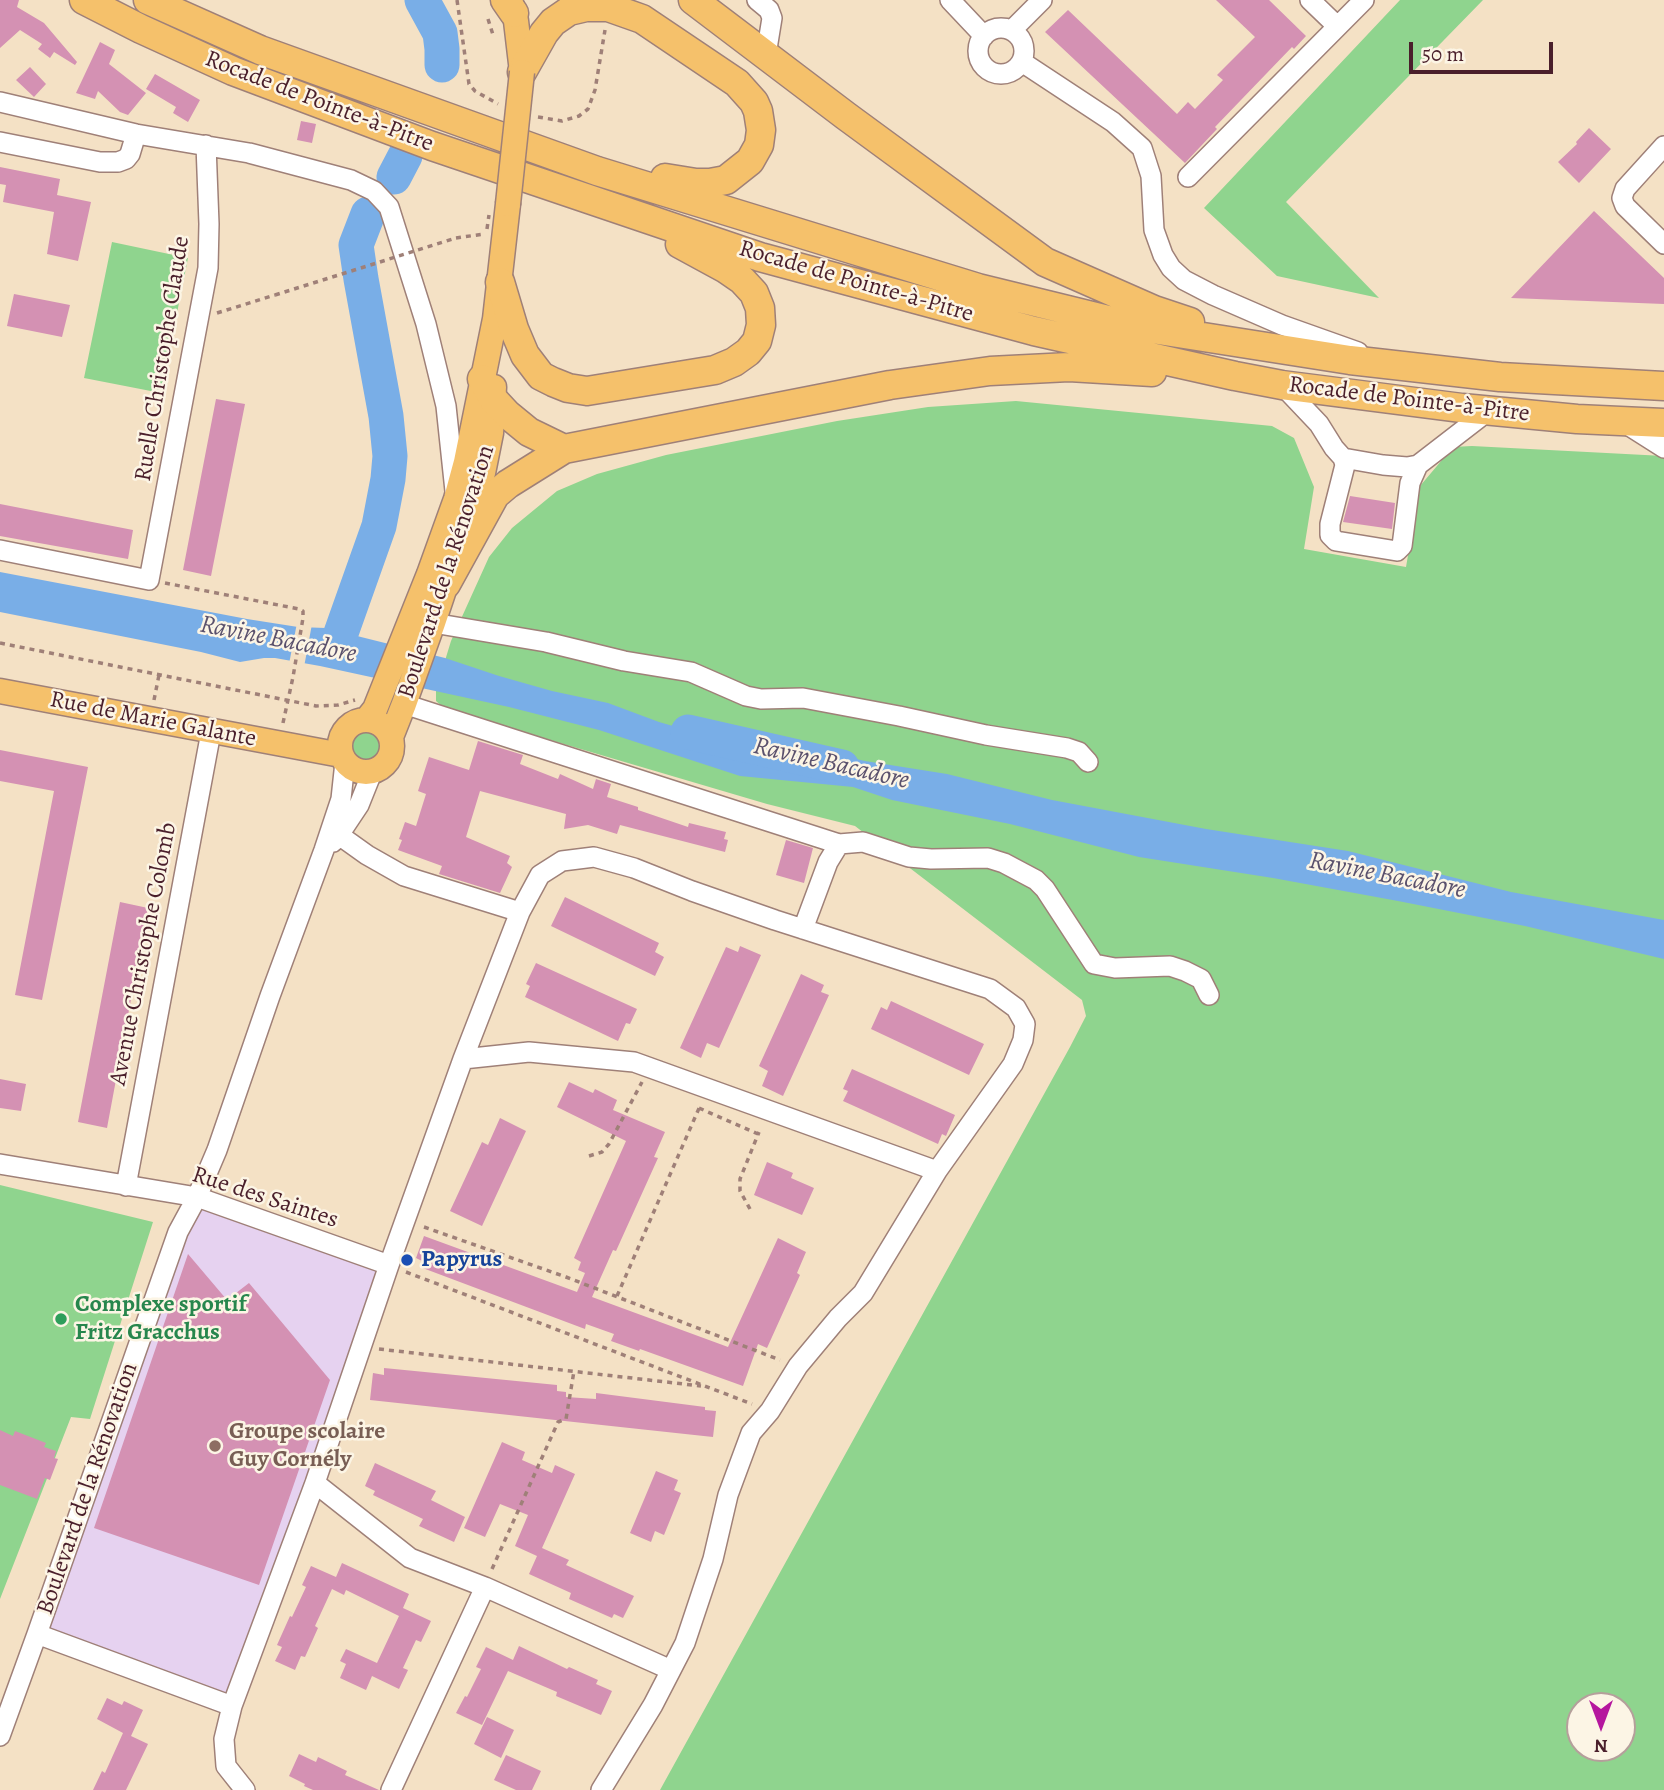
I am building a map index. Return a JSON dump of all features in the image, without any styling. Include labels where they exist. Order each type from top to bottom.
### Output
[{"type":"highway","name":"Rocade de Pointe-à-Pitre","points":[[84,0],[233,71],[432,146],[760,257],[1034,331],[1282,385],[1488,411],[1664,423]]},
{"type":"highway","name":"Rocade de Pointe-à-Pitre","points":[[148,0],[260,50],[597,171],[978,288],[1133,326],[1259,346],[1500,377],[1664,386]]},
{"type":"highway","points":[[191,0],[273,42],[315,69]]},
{"type":"highway","points":[[693,0],[1045,262],[1154,310],[1259,346]]},
{"type":"highway","points":[[522,72],[552,22],[569,11],[586,6],[608,7],[642,19],[737,83],[754,102],[758,111],[761,130],[759,145],[750,161],[726,180],[696,183],[627,169],[597,171]]},
{"type":"highway","points":[[500,282],[514,329],[526,355],[541,376],[568,388],[587,391],[604,389],[715,370],[748,352],[757,341],[761,325],[760,308],[754,293],[742,280],[682,245],[573,193]]},
{"type":"highway","points":[[446,584],[495,495],[564,449],[854,391],[990,371],[1069,367],[1235,376]]},
{"type":"highway","points":[[488,389],[507,414],[529,432],[564,449]]},
{"type":"main road","name":"Boulevard de la Rénovation","points":[[368,708],[421,633],[446,584],[483,473],[491,433],[488,389],[522,72],[510,4]]},
{"type":"main road","name":"Boulevard de la Rénovation","points":[[373,770],[383,765],[391,752],[421,633],[429,574],[456,499],[488,389]]},
{"type":"main road","name":"Rue de Marie Galante","points":[[0,691],[306,749],[344,749],[356,770],[373,770]]},
{"type":"main road","points":[[344,749],[350,724],[358,720],[368,708],[382,725],[398,721]]},
{"type":"street","points":[[757,0],[769,10],[772,18],[766,55]]},
{"type":"street","points":[[950,0],[984,36]]},
{"type":"street","points":[[1012,30],[1042,0]]},
{"type":"street","points":[[1310,0],[1337,26]]},
{"type":"street","points":[[1188,177],[1364,0]]},
{"type":"street","points":[[1000,28],[1012,30],[1024,44],[1022,62],[1008,73],[999,74],[986,69],[978,53],[984,36],[1000,28]]},
{"type":"street","points":[[1022,62],[1113,122],[1142,148],[1151,176],[1154,230],[1158,243],[1171,268],[1184,280],[1282,325],[1395,365]]},
{"type":"street","points":[[0,102],[136,134],[249,153],[351,180],[374,191],[389,207],[426,324],[446,405],[456,499]]},
{"type":"street","points":[[0,142],[100,162],[118,162],[130,154],[136,134]]},
{"type":"street","name":"Ruelle Christophe Claude","points":[[149,580],[208,268],[206,145]]},
{"type":"street","points":[[1662,152],[1625,189],[1622,198],[1625,206],[1664,244]]},
{"type":"street","points":[[1282,385],[1319,424],[1343,458],[1345,465],[1329,524],[1331,535],[1336,541],[1397,551],[1402,546],[1410,483],[1418,465],[1488,411]]},
{"type":"street","points":[[1622,422],[1664,448]]},
{"type":"street","points":[[1343,458],[1383,465],[1418,465]]},
{"type":"street","points":[[0,550],[149,580]]},
{"type":"street","points":[[421,633],[546,642],[578,648],[624,661],[691,672],[747,696],[761,699],[803,698],[986,735],[1067,748],[1079,752],[1088,761]]},
{"type":"street","points":[[398,721],[839,844],[863,842],[909,857],[996,860],[1035,880],[1045,889],[1094,964],[1115,968],[1170,966],[1201,979],[1209,995]]},
{"type":"street","name":"Avenue Christophe Colomb","points":[[126,1186],[211,732]]},
{"type":"street","name":"Boulevard de la Rénovation","points":[[0,1736],[178,1232],[197,1197],[217,1150],[324,850],[341,799],[344,749]]},
{"type":"street","name":"Boulevard de la Rénovation","points":[[324,850],[339,835],[359,804],[373,770]]},
{"type":"street","points":[[339,835],[404,876],[520,912]]},
{"type":"street","points":[[803,929],[828,862],[839,844]]},
{"type":"street","points":[[245,1790],[226,1766],[224,1739],[232,1706],[315,1483],[463,1059],[520,912],[540,875],[562,861],[594,857],[634,868],[803,929],[990,989],[1016,1008],[1025,1024],[1023,1040],[1013,1064],[937,1171],[863,1293],[798,1366],[771,1411],[751,1433],[728,1495],[713,1559],[685,1643],[653,1705],[601,1790]]},
{"type":"street","points":[[463,1059],[529,1052],[634,1062],[937,1171]]},
{"type":"street","name":"Rue des Saintes","points":[[0,1164],[197,1197],[389,1265]]},
{"type":"street","points":[[315,1483],[410,1558],[485,1587],[671,1670]]},
{"type":"street","points":[[391,1790],[485,1587]]},
{"type":"street","points":[[37,1634],[232,1706]]},
{"type":"path","points":[[198,320],[456,238],[486,234]]},
{"type":"path","points":[[149,580],[299,608],[303,611],[289,702]]},
{"type":"path","points":[[0,643],[289,702],[327,707],[348,703],[368,708]]},
{"type":"path","points":[[589,1156],[602,1152],[609,1144],[649,1068]]},
{"type":"path","points":[[617,1296],[708,1089]]},
{"type":"path","points":[[750,1209],[740,1191],[740,1179],[768,1111]]},
{"type":"path","points":[[405,1220],[617,1296],[798,1366]]},
{"type":"path","points":[[389,1265],[771,1411]]},
{"type":"path","points":[[361,1347],[707,1387]]},
{"type":"path","points":[[485,1587],[558,1422],[566,1419],[574,1371]]},
{"type":"shaded area","name":"Groupe scolaire Guy Cornély","points":[[197,1197],[389,1265],[232,1706],[37,1634]]},
{"type":"green space","points":[[1400,0],[1483,0],[1286,202],[1379,298],[1277,276],[1204,208]]},
{"type":"green space","points":[[112,242],[188,258],[161,393],[84,378]]},
{"type":"green space","points":[[1016,401],[1272,426],[1294,438],[1314,487],[1304,549],[1406,567],[1420,486],[1453,447],[1664,456],[1664,1790],[660,1790],[1086,1016],[1082,1000],[855,826],[767,804],[445,709],[436,701],[436,690],[451,641],[489,557],[512,528],[557,491],[597,474],[666,455],[837,421],[928,407]]},
{"type":"green space","points":[[367,730],[377,735],[382,745],[377,755],[367,760],[357,755],[352,745],[357,735]]},
{"type":"green space","name":"Complexe sportif Fritz Gracchus","points":[[0,1185],[153,1222],[90,1419],[71,1417],[0,1599]]},
{"type":"water","points":[[0,572],[247,619],[298,627],[326,628],[445,658],[552,691],[608,703],[659,722],[729,742],[796,757],[808,748],[865,761],[947,774],[1052,800],[1206,829],[1348,851],[1511,892],[1664,920],[1664,959],[1525,926],[1398,901],[1139,857],[1010,824],[892,800],[853,787],[740,776],[599,730],[509,707],[320,666],[275,658],[240,662],[0,612]]},
{"type":"pier","points":[[297,623],[312,624],[304,667],[289,664]]},
{"type":"building","points":[[0,0],[19,0],[17,7],[44,23],[77,62],[75,65],[54,52],[50,58],[38,49],[42,44],[20,30],[0,48]]},
{"type":"building","points":[[1216,0],[1269,0],[1306,36],[1294,49],[1292,47],[1215,127],[1217,129],[1185,163],[1045,32],[1068,10],[1177,114],[1188,102],[1195,109],[1223,80],[1217,75],[1255,37]]},
{"type":"building","points":[[100,42],[115,50],[109,64],[146,93],[128,115],[120,112],[98,91],[95,99],[76,93]]},
{"type":"building","points":[[30,67],[46,84],[34,97],[16,80]]},
{"type":"building","points":[[155,74],[200,100],[188,122],[173,113],[176,107],[146,89]]},
{"type":"building","points":[[301,121],[316,124],[312,143],[297,140]]},
{"type":"building","points":[[1589,128],[1611,149],[1579,183],[1558,162]]},
{"type":"building","points":[[0,167],[60,179],[57,195],[91,202],[78,261],[47,254],[54,212],[3,202],[6,185],[0,184]]},
{"type":"building","points":[[1594,211],[1664,278],[1664,304],[1511,298]]},
{"type":"building","points":[[14,294],[70,305],[62,337],[7,326]]},
{"type":"building","points":[[216,399],[245,404],[211,576],[183,570]]},
{"type":"building","points":[[1350,496],[1395,503],[1392,529],[1343,522]]},
{"type":"building","points":[[0,504],[133,530],[128,559],[0,536]]},
{"type":"building","points":[[478,741],[523,755],[520,764],[558,779],[560,774],[593,789],[596,779],[611,784],[607,797],[638,807],[638,810],[688,827],[689,823],[726,832],[724,839],[728,840],[725,852],[620,825],[617,834],[588,825],[564,829],[566,814],[480,791],[466,837],[510,856],[507,863],[512,867],[500,893],[439,874],[442,866],[398,850],[402,840],[399,839],[405,822],[416,826],[426,794],[418,791],[429,757],[469,770]]},
{"type":"building","points":[[0,750],[88,767],[42,1000],[15,995],[54,791],[0,781]]},
{"type":"building","points":[[786,840],[813,848],[804,883],[776,875]]},
{"type":"building","points":[[565,897],[659,943],[655,952],[664,957],[655,976],[551,926]]},
{"type":"building","points":[[120,902],[148,908],[107,1128],[78,1122]]},
{"type":"building","points":[[740,946],[761,955],[719,1048],[707,1043],[701,1058],[680,1048],[726,947],[738,952]]},
{"type":"building","points":[[536,963],[637,1009],[630,1024],[626,1023],[618,1041],[525,997],[530,986],[526,984]]},
{"type":"building","points":[[801,974],[824,985],[821,992],[829,995],[783,1096],[762,1086],[768,1071],[759,1066]]},
{"type":"building","points":[[891,1001],[984,1044],[969,1075],[871,1029],[881,1007],[887,1010]]},
{"type":"building","points":[[852,1069],[955,1115],[946,1136],[942,1134],[938,1144],[843,1101],[848,1091],[843,1089]]},
{"type":"building","points":[[0,1079],[26,1084],[21,1111],[0,1108]]},
{"type":"building","points":[[569,1082],[593,1093],[595,1089],[617,1100],[613,1110],[665,1132],[654,1157],[658,1158],[592,1297],[728,1347],[778,1238],[806,1252],[797,1273],[800,1275],[767,1348],[758,1344],[743,1386],[611,1341],[614,1334],[586,1324],[585,1329],[420,1267],[422,1261],[416,1258],[424,1236],[577,1292],[585,1273],[578,1270],[581,1262],[574,1258],[626,1141],[557,1107]]},
{"type":"building","points":[[500,1118],[526,1131],[482,1226],[450,1211],[482,1142],[488,1145]]},
{"type":"building","points":[[767,1162],[793,1173],[791,1178],[814,1188],[802,1215],[754,1195]]},
{"type":"building","points":[[188,1254],[227,1300],[249,1283],[330,1380],[259,1585],[94,1528]]},
{"type":"building","points":[[384,1368],[557,1385],[557,1391],[566,1392],[566,1397],[596,1399],[596,1393],[705,1407],[705,1410],[716,1411],[713,1437],[370,1400],[373,1373],[384,1375]]},
{"type":"building","points":[[0,1430],[13,1436],[15,1431],[46,1443],[44,1447],[56,1451],[54,1458],[58,1459],[50,1480],[45,1478],[37,1499],[0,1485]]},
{"type":"building","points":[[502,1442],[525,1452],[522,1460],[552,1473],[555,1465],[575,1474],[542,1548],[569,1560],[566,1565],[634,1596],[623,1618],[614,1614],[612,1618],[569,1599],[571,1593],[529,1574],[537,1556],[515,1546],[528,1515],[500,1504],[485,1537],[464,1528]]},
{"type":"building","points":[[375,1463],[436,1491],[431,1500],[465,1517],[454,1542],[419,1526],[423,1519],[373,1495],[375,1491],[365,1486]]},
{"type":"building","points":[[656,1471],[678,1480],[674,1490],[681,1493],[664,1535],[655,1531],[651,1542],[630,1533]]},
{"type":"building","points":[[342,1563],[409,1594],[403,1608],[431,1621],[421,1642],[416,1640],[403,1668],[408,1670],[399,1689],[372,1676],[366,1690],[340,1678],[346,1664],[340,1661],[346,1649],[377,1663],[399,1616],[346,1590],[344,1595],[332,1589],[315,1626],[318,1628],[305,1657],[301,1656],[295,1670],[275,1661],[282,1647],[277,1645],[306,1587],[302,1585],[311,1566],[336,1577]]},
{"type":"building","points":[[519,1646],[567,1669],[569,1667],[598,1680],[596,1684],[612,1691],[601,1715],[508,1671],[482,1725],[456,1713],[481,1669],[476,1667],[486,1647],[513,1660]]},
{"type":"building","points":[[107,1698],[122,1705],[124,1701],[143,1710],[131,1736],[148,1744],[126,1790],[93,1790],[102,1771],[105,1773],[123,1733],[97,1719]]},
{"type":"building","points":[[487,1717],[514,1730],[501,1758],[474,1744]]},
{"type":"building","points":[[299,1754],[316,1762],[318,1757],[347,1771],[345,1775],[379,1790],[313,1790],[304,1786],[305,1784],[289,1776]]},
{"type":"building","points":[[506,1755],[541,1771],[532,1790],[516,1790],[494,1780]]},
{"type":"waterway","points":[[422,0],[440,33],[442,65]]},
{"type":"waterway","points":[[394,177],[405,156]]},
{"type":"waterway","points":[[335,650],[379,526],[390,456],[386,416],[356,245],[368,214]]},
{"type":"waterway","name":"Ravine Bacadore","points":[[688,732],[842,767]]},
{"type":"place","name":"Papyrus","points":[[407,1260]]},
{"type":"place","name":"Complexe sportif Fritz Gracchus","points":[[61,1319]]},
{"type":"place","name":"Groupe scolaire Guy Cornély","points":[[215,1446]]}]
